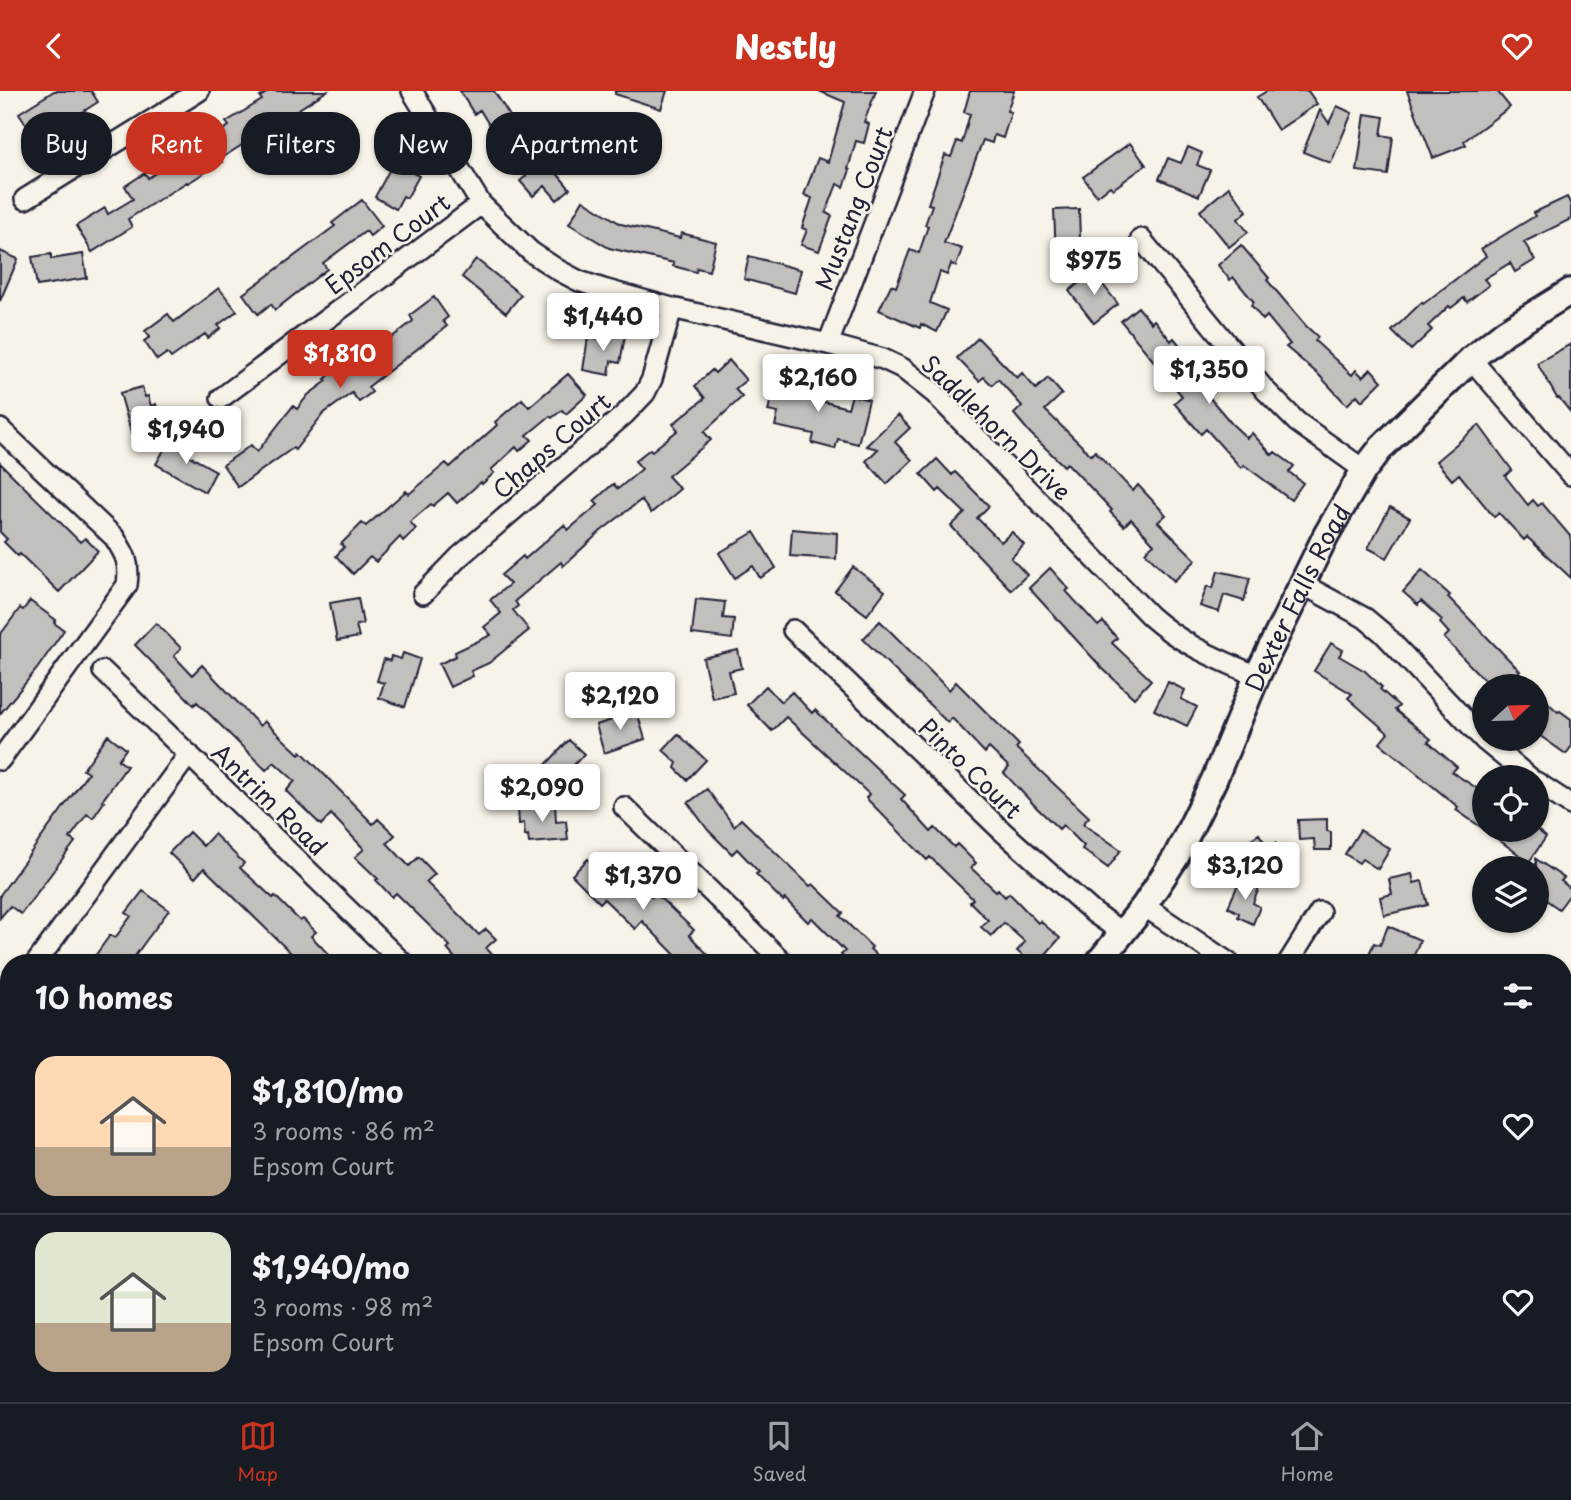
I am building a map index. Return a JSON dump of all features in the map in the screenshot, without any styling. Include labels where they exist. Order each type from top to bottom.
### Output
[{"type":"street","points":[[25,199],[199,91]]},
{"type":"street","name":"Saddlehorn Drive","points":[[412,91],[481,204],[531,252],[579,281],[603,289],[883,359],[918,379],[1172,635],[1206,654],[1257,676]]},
{"type":"street","name":"Mustang Court","points":[[828,344],[925,91]]},
{"type":"street","name":"Epsom Court","points":[[221,398],[481,204]]},
{"type":"street","points":[[1141,239],[1265,390],[1297,422],[1364,470]]},
{"type":"street","name":"Dexter Falls Road","points":[[1106,954],[1144,906],[1176,857],[1214,780],[1257,676],[1326,535],[1364,470],[1382,447],[1471,359],[1505,331],[1571,291]]},
{"type":"street","name":"Chaps Court","points":[[423,594],[459,557],[625,414],[645,393],[657,367],[672,308]]},
{"type":"street","points":[[1471,359],[1571,475]]},
{"type":"street","points":[[0,429],[114,537],[124,552],[129,568],[127,585],[0,760]]},
{"type":"street","points":[[1302,584],[1365,618],[1383,633],[1485,741],[1512,765]]},
{"type":"street","name":"Pinto Court","points":[[793,630],[1002,831],[1094,913],[1123,933]]},
{"type":"street","name":"Antrim Road","points":[[103,671],[394,954]]},
{"type":"street","points":[[43,954],[188,754]]},
{"type":"street","points":[[1549,791],[1571,805]]},
{"type":"street","points":[[624,807],[775,954]]},
{"type":"street","points":[[1144,906],[1216,954]]},
{"type":"street","points":[[1294,954],[1320,912]]},
{"type":"building","points":[[54,91],[91,91],[98,102],[82,112],[21,112],[21,116],[19,113]]},
{"type":"building","points":[[270,91],[327,91],[294,112],[242,112],[262,100],[260,97]]},
{"type":"building","points":[[460,91],[494,91],[507,112],[486,112],[486,120],[480,110],[474,114]]},
{"type":"building","points":[[615,91],[667,91],[661,109],[615,94]]},
{"type":"building","points":[[819,91],[876,91],[864,122],[869,124],[864,143],[856,141],[844,187],[837,184],[826,213],[832,216],[819,251],[801,245],[807,230],[802,228],[812,198],[804,195],[818,158],[828,162],[845,102]]},
{"type":"building","points":[[970,91],[1014,91],[1007,111],[1011,112],[1003,138],[994,135],[992,143],[983,140],[944,243],[962,249],[956,266],[951,264],[947,275],[940,272],[930,303],[947,310],[937,332],[921,324],[920,328],[879,310],[891,285],[896,287],[910,250],[919,253],[932,205],[928,204],[945,155],[951,157],[957,141],[962,143],[970,114],[964,112]]},
{"type":"building","points":[[1267,91],[1308,91],[1317,104],[1278,130],[1257,97]]},
{"type":"building","points":[[1407,91],[1497,91],[1510,107],[1464,141],[1466,145],[1433,158]]},
{"type":"building","points":[[1337,106],[1352,113],[1331,163],[1303,152],[1320,110],[1329,123]]},
{"type":"building","points":[[241,113],[241,146],[227,155],[229,126],[227,121]]},
{"type":"building","points":[[1365,114],[1384,117],[1381,135],[1393,137],[1388,175],[1357,171]]},
{"type":"building","points":[[1130,143],[1146,165],[1113,189],[1110,186],[1097,196],[1083,177]]},
{"type":"building","points":[[1188,147],[1202,153],[1197,165],[1210,170],[1199,196],[1159,179],[1168,158],[1181,163]]},
{"type":"building","points":[[142,175],[148,178],[153,175],[201,175],[128,219],[132,227],[92,252],[76,226],[105,208],[108,214],[133,199],[125,186]]},
{"type":"building","points":[[387,175],[419,176],[407,198],[403,196],[396,209],[375,197]]},
{"type":"building","points":[[558,175],[570,189],[557,200],[545,186],[533,196],[520,181],[526,176]]},
{"type":"building","points":[[1229,187],[1247,211],[1238,219],[1248,232],[1229,247],[1200,211]]},
{"type":"building","points":[[1567,197],[1571,205],[1571,219],[1524,242],[1535,260],[1515,272],[1510,263],[1484,279],[1489,285],[1467,302],[1464,298],[1451,308],[1449,306],[1428,326],[1432,330],[1411,350],[1392,331],[1422,302],[1423,304],[1486,256],[1481,249],[1535,216],[1533,213]]},
{"type":"building","points":[[362,200],[382,226],[370,236],[366,231],[323,263],[327,269],[275,310],[271,304],[258,314],[243,294],[335,226],[332,223]]},
{"type":"building","points":[[583,200],[621,224],[680,238],[681,233],[716,242],[709,271],[697,268],[696,272],[673,266],[674,263],[609,248],[569,224]]},
{"type":"building","points":[[1079,209],[1080,240],[1076,240],[1076,254],[1056,255],[1054,210]]},
{"type":"building","points":[[1241,245],[1269,278],[1267,280],[1318,337],[1315,341],[1352,375],[1356,370],[1363,377],[1371,369],[1382,381],[1362,401],[1357,395],[1347,405],[1318,374],[1286,347],[1290,344],[1267,316],[1263,320],[1251,305],[1254,302],[1233,277],[1230,280],[1218,265]]},
{"type":"building","points":[[0,251],[18,259],[0,301]]},
{"type":"building","points":[[51,254],[51,259],[83,254],[87,278],[37,286],[32,257]]},
{"type":"building","points":[[749,256],[801,270],[795,293],[744,279]]},
{"type":"building","points":[[476,259],[521,295],[506,313],[462,277]]},
{"type":"building","points":[[1093,272],[1118,304],[1094,323],[1069,291]]},
{"type":"building","points":[[219,288],[237,311],[218,325],[221,328],[208,338],[205,334],[171,358],[167,353],[157,360],[144,341],[150,337],[145,331],[168,314],[174,322]]},
{"type":"building","points":[[434,297],[448,317],[443,321],[447,326],[368,387],[372,392],[359,402],[352,393],[323,414],[295,450],[293,448],[238,487],[223,465],[251,445],[257,452],[293,406],[297,409],[308,395],[327,381],[325,379],[334,371],[330,366],[371,338],[378,348],[413,321],[410,315]]},
{"type":"building","points":[[1138,307],[1151,323],[1154,320],[1171,341],[1174,338],[1216,390],[1209,397],[1232,424],[1247,438],[1252,433],[1272,455],[1275,452],[1294,466],[1289,472],[1303,483],[1291,500],[1244,465],[1241,468],[1206,429],[1201,434],[1174,403],[1182,396],[1121,321]]},
{"type":"building","points":[[603,332],[625,336],[620,363],[611,361],[609,375],[583,370],[588,337],[602,340]]},
{"type":"building","points":[[978,338],[1017,378],[1022,373],[1036,389],[1048,378],[1062,394],[1045,410],[1091,455],[1095,451],[1133,491],[1138,485],[1166,515],[1158,522],[1196,560],[1174,581],[1145,552],[1154,544],[1131,519],[1124,526],[1067,463],[1064,466],[1030,433],[1014,414],[1022,406],[998,379],[992,385],[984,377],[979,381],[957,358]]},
{"type":"building","points":[[1571,344],[1571,413],[1557,398],[1537,363]]},
{"type":"building","points":[[729,360],[746,380],[735,389],[742,397],[704,432],[711,440],[668,476],[680,489],[651,513],[641,500],[601,531],[563,566],[561,562],[515,601],[518,606],[513,610],[529,630],[489,663],[471,671],[473,676],[450,687],[439,664],[456,656],[455,652],[491,635],[484,627],[501,613],[490,600],[510,584],[501,575],[523,556],[525,559],[564,525],[568,530],[598,505],[594,501],[613,484],[618,489],[642,469],[635,461],[678,430],[673,424],[705,398],[695,386],[712,370],[715,373]]},
{"type":"building","points":[[568,374],[587,395],[566,414],[562,410],[552,418],[550,416],[527,435],[532,440],[519,451],[516,447],[491,470],[494,473],[482,484],[481,482],[457,503],[448,493],[433,506],[431,504],[410,522],[416,529],[403,541],[400,537],[376,562],[370,557],[353,574],[336,556],[344,547],[341,544],[362,523],[366,526],[406,491],[409,494],[446,463],[450,467],[522,399],[529,407]]},
{"type":"building","points":[[794,375],[817,380],[813,399],[848,408],[852,395],[869,400],[858,444],[838,439],[835,449],[812,443],[814,434],[775,426],[778,413],[768,411],[773,390],[783,392],[784,386],[791,387]]},
{"type":"building","points":[[142,387],[151,406],[156,404],[164,433],[134,442],[120,393]]},
{"type":"building","points":[[898,415],[910,428],[895,442],[912,460],[887,484],[866,461],[878,449],[866,446]]},
{"type":"building","points":[[1479,425],[1512,470],[1505,476],[1528,505],[1533,500],[1538,506],[1542,503],[1571,537],[1571,578],[1527,537],[1524,540],[1499,513],[1494,517],[1459,474],[1452,480],[1436,461]]},
{"type":"building","points":[[170,439],[188,449],[186,454],[216,471],[205,492],[156,464]]},
{"type":"building","points":[[937,459],[952,475],[955,472],[989,506],[977,518],[1001,542],[1012,532],[1024,545],[1011,558],[1027,575],[1011,590],[951,526],[965,513],[940,489],[937,492],[921,474]]},
{"type":"building","points":[[0,463],[80,542],[85,538],[98,551],[59,592],[4,542],[7,539],[0,532]]},
{"type":"building","points":[[1390,507],[1410,518],[1387,558],[1368,548]]},
{"type":"building","points":[[792,529],[837,533],[836,559],[790,556]]},
{"type":"building","points":[[754,532],[776,568],[760,578],[753,566],[735,578],[719,553]]},
{"type":"building","points":[[853,567],[885,591],[867,615],[835,591]]},
{"type":"building","points":[[1050,568],[1069,589],[1066,591],[1098,626],[1103,622],[1117,638],[1112,643],[1151,680],[1134,698],[1102,668],[1029,588]]},
{"type":"building","points":[[1422,570],[1450,595],[1448,597],[1520,671],[1517,674],[1478,674],[1444,638],[1449,633],[1440,623],[1442,620],[1421,601],[1418,605],[1403,592]]},
{"type":"building","points":[[1218,571],[1250,578],[1244,601],[1224,595],[1219,612],[1200,606],[1207,586],[1213,588]]},
{"type":"building","points":[[358,598],[363,624],[356,625],[359,637],[337,641],[330,603]]},
{"type":"building","points":[[696,599],[725,602],[723,618],[734,619],[732,639],[692,634]]},
{"type":"building","points":[[30,601],[56,620],[54,623],[64,630],[37,669],[0,714],[0,635],[20,608],[23,610]]},
{"type":"building","points":[[880,621],[949,690],[956,682],[1019,745],[1016,748],[1089,817],[1083,824],[1121,850],[1108,868],[1082,849],[1084,846],[1063,825],[1059,829],[1037,808],[1004,773],[1009,767],[989,748],[985,753],[952,718],[948,723],[863,639]]},
{"type":"building","points":[[156,623],[181,648],[174,656],[192,675],[202,665],[260,726],[264,721],[299,754],[301,751],[373,824],[378,819],[395,835],[387,843],[409,866],[419,857],[435,874],[426,882],[479,935],[486,929],[496,939],[486,948],[492,954],[451,954],[447,949],[450,946],[396,893],[392,897],[355,857],[364,849],[331,814],[321,825],[286,791],[295,781],[274,762],[266,770],[197,702],[194,705],[135,645]]},
{"type":"building","points":[[1331,643],[1343,650],[1339,656],[1365,671],[1382,687],[1380,689],[1399,706],[1395,710],[1431,739],[1428,742],[1457,767],[1452,772],[1472,785],[1472,821],[1380,743],[1388,733],[1348,698],[1352,694],[1314,671]]},
{"type":"building","points":[[738,650],[742,668],[729,671],[734,693],[712,698],[703,658]]},
{"type":"building","points":[[403,653],[420,659],[405,707],[379,698],[384,683],[377,681],[384,659],[390,661],[391,656],[401,659]]},
{"type":"building","points":[[1168,682],[1185,690],[1181,699],[1197,707],[1187,726],[1154,710]]},
{"type":"building","points":[[766,686],[781,702],[792,692],[812,713],[815,710],[905,795],[901,799],[931,832],[935,828],[954,847],[957,844],[976,863],[971,868],[996,891],[998,889],[1005,897],[1009,893],[1038,923],[1040,921],[1060,938],[1046,954],[1020,954],[1017,951],[1025,942],[1004,923],[991,936],[981,927],[988,920],[970,902],[973,899],[930,857],[927,860],[866,798],[869,794],[786,717],[772,731],[747,705]]},
{"type":"building","points":[[1549,704],[1571,719],[1571,747],[1566,754],[1549,742]]},
{"type":"building","points":[[637,712],[645,739],[604,753],[596,725]]},
{"type":"building","points":[[678,734],[706,760],[687,780],[675,768],[677,763],[663,750]]},
{"type":"building","points":[[108,735],[126,749],[118,760],[127,766],[93,818],[87,814],[70,838],[75,842],[21,914],[10,906],[0,918],[0,895],[88,773],[83,770]]},
{"type":"building","points":[[569,740],[584,754],[571,768],[577,774],[562,790],[541,770]]},
{"type":"building","points":[[707,789],[734,826],[741,819],[810,886],[813,884],[843,913],[840,916],[872,947],[870,949],[875,954],[842,954],[845,951],[812,918],[808,922],[756,874],[759,872],[737,849],[732,854],[708,830],[688,803]]},
{"type":"building","points":[[555,805],[556,822],[566,821],[568,840],[529,843],[528,835],[525,836],[524,823],[519,824],[518,808]]},
{"type":"building","points":[[1327,819],[1327,831],[1331,832],[1331,850],[1315,850],[1314,839],[1299,840],[1298,820]]},
{"type":"building","points":[[1360,830],[1390,849],[1378,869],[1362,859],[1359,863],[1345,854]]},
{"type":"building","points":[[189,832],[203,846],[214,834],[244,863],[240,868],[316,932],[311,936],[328,954],[292,954],[204,868],[195,878],[169,853]]},
{"type":"building","points":[[1259,834],[1268,848],[1275,843],[1286,861],[1262,876],[1242,845]]},
{"type":"building","points":[[1502,842],[1543,842],[1533,856],[1521,856]]},
{"type":"building","points":[[588,859],[596,867],[600,863],[628,891],[637,882],[652,897],[655,893],[694,930],[689,935],[707,954],[674,954],[642,921],[635,929],[604,899],[600,903],[572,875]]},
{"type":"building","points":[[1549,868],[1564,878],[1561,881],[1571,889],[1559,909],[1549,902]]},
{"type":"building","points":[[1412,874],[1414,883],[1422,881],[1428,905],[1384,915],[1380,897],[1392,894],[1389,879]]},
{"type":"building","points":[[1240,880],[1259,888],[1253,903],[1260,907],[1253,924],[1238,917],[1239,913],[1228,907]]},
{"type":"building","points":[[143,891],[169,910],[137,954],[96,954],[110,935],[115,938],[131,916],[126,913]]},
{"type":"building","points":[[1388,926],[1420,940],[1415,954],[1369,954],[1374,943],[1380,945]]}]
